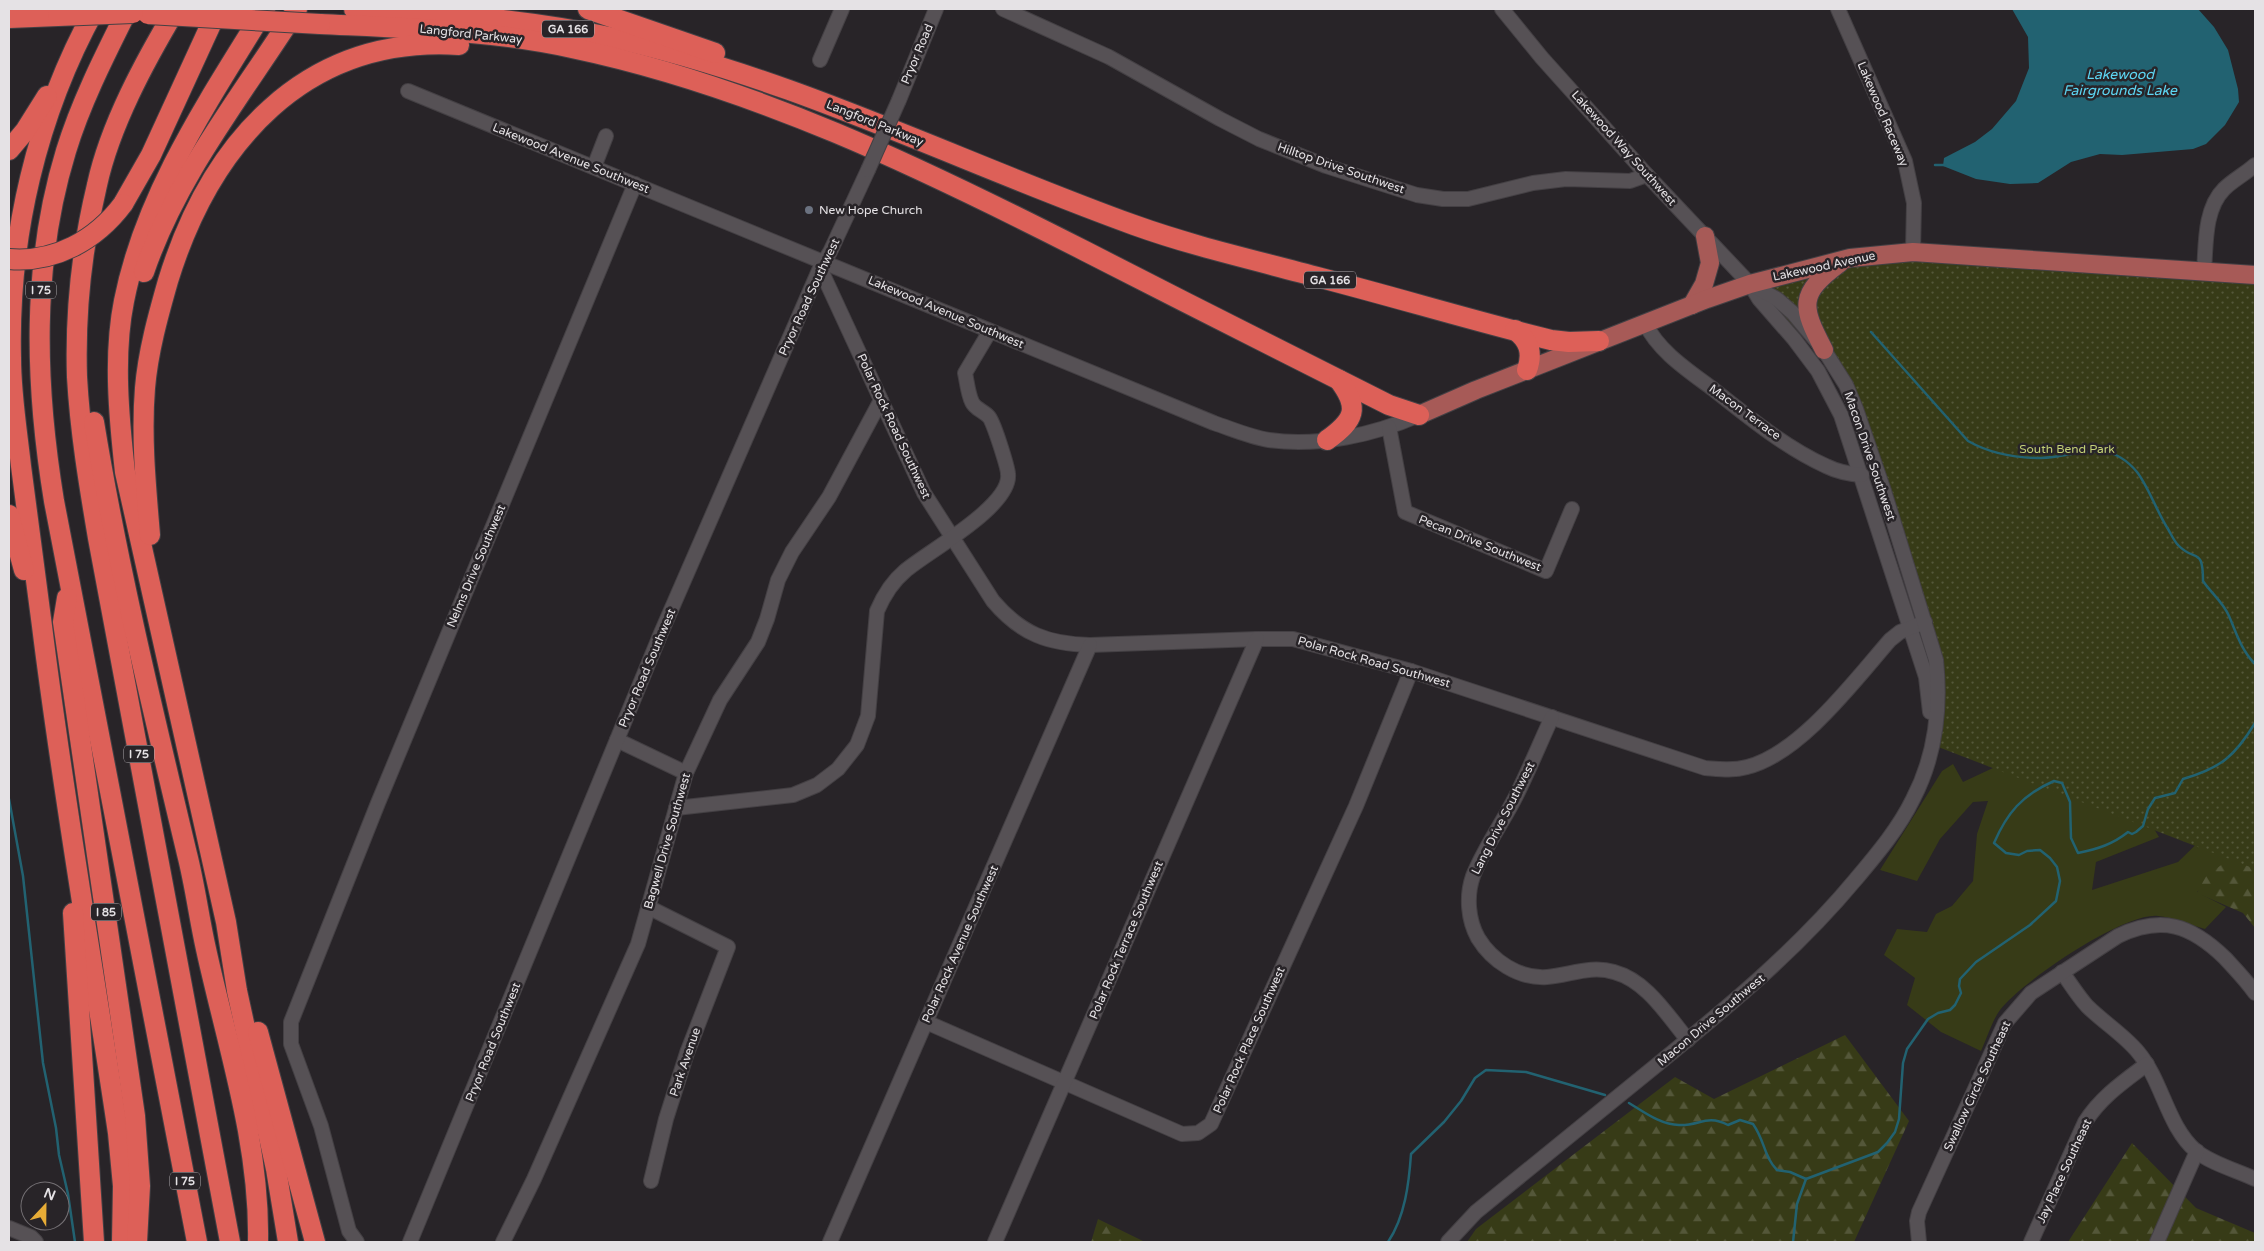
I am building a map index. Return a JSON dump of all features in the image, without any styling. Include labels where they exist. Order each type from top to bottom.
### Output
[{"type":"highway","name":"Langford Parkway","points":[[86,9],[320,24],[416,28],[533,41],[631,62],[710,86],[897,159],[997,206],[1339,380],[1393,406],[1419,415]]},
{"type":"highway","points":[[9,150],[25,131],[72,54],[95,9]]},
{"type":"highway","name":"I 75","points":[[176,9],[139,77],[108,151],[97,184],[83,263],[78,317],[77,376],[86,467],[98,538],[230,1242]]},
{"type":"highway","points":[[9,259],[42,257],[79,244],[105,225],[123,204],[151,155],[218,9]]},
{"type":"highway","points":[[265,9],[186,143],[142,234],[124,302],[120,330],[119,415],[125,472],[226,922],[267,1063],[315,1242]]},
{"type":"highway","points":[[119,383],[128,327],[142,278],[160,231],[185,181],[208,143],[297,9]]},
{"type":"highway","name":"Langford Parkway","points":[[354,9],[524,22],[605,36],[707,64],[824,103],[1066,200],[1161,234],[1515,330]]},
{"type":"highway","points":[[588,9],[711,52],[824,103]]},
{"type":"highway","points":[[9,18],[131,11]]},
{"type":"highway","name":"I 75","points":[[131,11],[90,86],[72,132],[54,195],[45,244],[40,303],[41,408],[52,493],[197,1242]]},
{"type":"highway","points":[[162,637],[151,548],[144,456],[145,387],[153,340],[174,263],[199,203],[220,165],[242,136],[264,113],[288,93],[314,76],[342,63],[374,52],[414,44],[471,46],[530,52],[710,86]]},
{"type":"highway","points":[[72,54],[49,116],[30,176],[20,226],[12,293],[11,360],[14,413],[44,647],[118,1134],[123,1186],[122,1242]]},
{"type":"highway","points":[[83,263],[86,354],[93,415],[106,493],[164,763],[188,856],[206,949],[234,1057],[254,1175],[258,1236]]},
{"type":"highway","points":[[1515,330],[1524,338],[1529,349],[1527,370]]},
{"type":"highway","name":"GA 166","points":[[1515,330],[1557,340],[1599,341]]},
{"type":"highway","points":[[1327,440],[1346,424],[1353,410],[1349,394],[1339,380]]},
{"type":"highway","points":[[9,515],[44,647]]},
{"type":"highway","name":"I 85","points":[[70,584],[63,622],[135,1116],[140,1186],[137,1242]]},
{"type":"highway","points":[[65,793],[94,1242]]},
{"type":"highway","points":[[226,922],[237,992],[276,1169],[288,1242]]},
{"type":"highway","points":[[172,1119],[184,1242]]},
{"type":"main road","points":[[1692,305],[1704,284],[1710,263],[1705,236]]},
{"type":"main road","name":"Lakewood Avenue","points":[[1419,415],[1644,323],[1750,284],[1844,260],[1885,253],[1913,252],[2255,275]]},
{"type":"main road","points":[[1824,350],[1809,320],[1807,299],[1817,282],[1844,260]]},
{"type":"street","points":[[820,60],[842,9]]},
{"type":"street","name":"Pryor Road","points":[[898,100],[936,9]]},
{"type":"street","name":"Hilltop Drive Southwest","points":[[1003,9],[1109,57],[1259,139],[1326,166],[1417,194],[1443,199],[1468,199],[1533,183],[1566,179],[1630,181],[1647,175]]},
{"type":"street","name":"Lakewood Way Southwest","points":[[1502,9],[1542,58],[1647,175],[1750,284]]},
{"type":"street","name":"Lakewood Raceway","points":[[1838,9],[1905,161],[1914,203],[1913,252]]},
{"type":"street","name":"Lakewood Avenue Southwest","points":[[408,90],[635,184],[822,265],[1245,434],[1282,441],[1327,440],[1389,427],[1419,415]]},
{"type":"street","name":"Pryor Road Southwest","points":[[410,1242],[661,633],[822,265],[868,170],[898,100]]},
{"type":"street","points":[[594,167],[606,136]]},
{"type":"street","points":[[2204,272],[2212,207],[2222,191],[2255,165]]},
{"type":"street","name":"Nelms Drive Southwest","points":[[357,1242],[349,1231],[321,1126],[291,1044],[289,1033],[291,1022],[378,803],[635,184]]},
{"type":"street","name":"Polar Rock Road Southwest","points":[[822,265],[924,493],[993,601],[1014,623],[1031,634],[1050,641],[1090,645],[1257,639],[1293,640],[1411,671],[1705,768],[1725,770],[1746,768],[1772,756],[1803,735],[1890,640],[1910,628],[1925,622]]},
{"type":"street","name":"Macon Drive Southwest","points":[[1448,1242],[1476,1212],[1688,1040],[1772,969],[1833,907],[1899,824],[1913,799],[1933,745],[1937,723],[1939,686],[1936,660],[1856,410],[1837,369],[1824,350],[1792,313],[1777,299],[1750,284]]},
{"type":"street","name":"Macon Drive Southwest","points":[[1750,284],[1759,299],[1794,339],[1818,371],[1841,415],[1926,677],[1930,706],[1928,759]]},
{"type":"street","name":"Macon Terrace","points":[[1644,323],[1654,338],[1675,359],[1764,429],[1825,466],[1846,474],[1862,475]]},
{"type":"street","points":[[676,808],[793,795],[817,784],[838,769],[857,745],[868,716],[877,611],[880,604],[905,571],[953,538],[991,506],[1004,492],[1009,476],[990,418],[972,404],[964,373],[990,331]]},
{"type":"street","name":"Bagwell Drive Southwest","points":[[503,1242],[534,1179],[638,944],[686,773],[720,700],[758,642],[778,580],[792,552],[829,497],[881,400]]},
{"type":"street","name":"Pecan Drive Southwest","points":[[1389,427],[1405,512],[1546,571],[1572,509]]},
{"type":"street","name":"Polar Rock Terrace Southwest","points":[[995,1242],[1257,639]]},
{"type":"street","name":"Polar Rock Avenue Southwest","points":[[830,1242],[1090,645]]},
{"type":"street","name":"Polar Rock Place Southwest","points":[[926,1022],[1182,1134],[1198,1133],[1211,1124],[1356,806],[1411,671]]},
{"type":"street","name":"Lang Drive Southwest","points":[[1552,716],[1517,795],[1474,875],[1469,904],[1474,931],[1483,946],[1494,958],[1507,967],[1521,973],[1547,977],[1596,969],[1614,972],[1629,978],[1640,984],[1688,1040]]},
{"type":"street","points":[[617,740],[686,773]]},
{"type":"street","name":"Park Avenue","points":[[648,907],[728,947],[687,1053],[666,1118],[651,1181]]},
{"type":"street","name":"Swallow Circle Southeast","points":[[1919,1242],[1917,1221],[1919,1212],[2005,1023],[2031,993],[2131,930],[2157,924],[2182,928],[2207,941],[2247,980],[2255,993]]},
{"type":"street","points":[[2062,972],[2086,1004],[2137,1050],[2158,1083],[2177,1128],[2197,1151],[2206,1157],[2255,1178]]},
{"type":"street","name":"Jay Place Southeast","points":[[2031,1242],[2085,1122],[2094,1107],[2108,1092],[2147,1064]]},
{"type":"street","points":[[2157,1242],[2197,1151]]},
{"type":"street","points":[[9,1228],[31,1237],[36,1242]]},
{"type":"green space","name":"South Bend Park","points":[[1913,252],[2255,269],[2255,869],[1933,745],[1925,622],[1837,369],[1750,284]]},
{"type":"green space","points":[[2010,760],[2134,796],[2159,837],[2096,862],[2092,890],[2178,862],[2255,787],[2255,840],[2197,892],[2226,907],[2205,929],[2176,919],[2158,916],[2142,918],[2122,925],[2098,937],[2050,967],[2011,998],[1997,1014],[1981,1051],[1941,1032],[1907,1005],[1915,978],[1884,955],[1897,929],[1927,932],[1936,914],[1952,906],[1973,881],[1977,834],[1988,801],[1973,802],[1940,839],[1917,881],[1880,870],[1942,771],[1953,764],[1963,782]]},
{"type":"green space","points":[[2255,840],[2255,928],[2243,913],[2197,893],[2205,877]]},
{"type":"green space","points":[[1845,1035],[1909,1121],[1854,1242],[1467,1242],[1476,1229],[1675,1077],[1714,1099]]},
{"type":"green space","points":[[2132,1143],[2196,1208],[2255,1233],[2255,1242],[2068,1242]]},
{"type":"green space","points":[[1098,1219],[1145,1242],[1091,1242]]},
{"type":"water","name":"Lakewood Fairgrounds Lake","points":[[2012,9],[2198,9],[2214,27],[2228,50],[2238,89],[2239,102],[2225,125],[2206,144],[2193,149],[2122,155],[2100,154],[2071,162],[2038,183],[2010,184],[1976,179],[1943,166],[1944,158],[1975,142],[1992,129],[2016,101],[2029,68],[2028,37]]},
{"type":"waterway","points":[[1935,165],[1945,165]]},
{"type":"waterway","points":[[1871,332],[1968,441],[1985,449],[2013,456],[2041,458],[2080,452],[2103,451],[2115,454],[2126,461],[2141,478],[2177,543],[2184,550],[2200,559],[2203,581],[2226,611],[2242,647],[2255,664]]},
{"type":"waterway","points":[[1806,1179],[1878,1152],[1887,1143],[1895,1132],[1899,1119],[1903,1063],[1907,1049],[1928,1019],[1938,1013],[1950,1010],[1955,1005],[1961,993],[1960,979],[1976,962],[2030,925],[2056,901],[2060,881],[2057,867],[2050,858],[2040,850],[2027,851],[2019,855],[2006,853],[1994,843],[2004,823],[2017,806],[2043,786],[2054,781],[2062,783],[2070,802],[2071,838],[2078,853],[2099,848],[2117,840],[2128,832],[2132,834],[2136,832],[2143,826],[2148,809],[2155,798],[2175,793],[2183,779],[2207,770],[2226,759],[2241,744],[2255,723]]},
{"type":"waterway","points":[[9,799],[23,876],[43,1063],[56,1128],[59,1155],[68,1194],[75,1242]]},
{"type":"waterway","points":[[1388,1242],[1402,1211],[1411,1154],[1444,1122],[1461,1101],[1475,1078],[1486,1070],[1526,1072],[1605,1095]]},
{"type":"waterway","points":[[1629,1103],[1666,1123],[1686,1125],[1714,1120],[1728,1125],[1740,1120],[1753,1124],[1769,1160],[1777,1170],[1790,1172],[1806,1179]]},
{"type":"waterway","points":[[1793,1242],[1797,1204],[1806,1179]]},
{"type":"place","name":"New Hope Church","points":[[809,210]]}]
